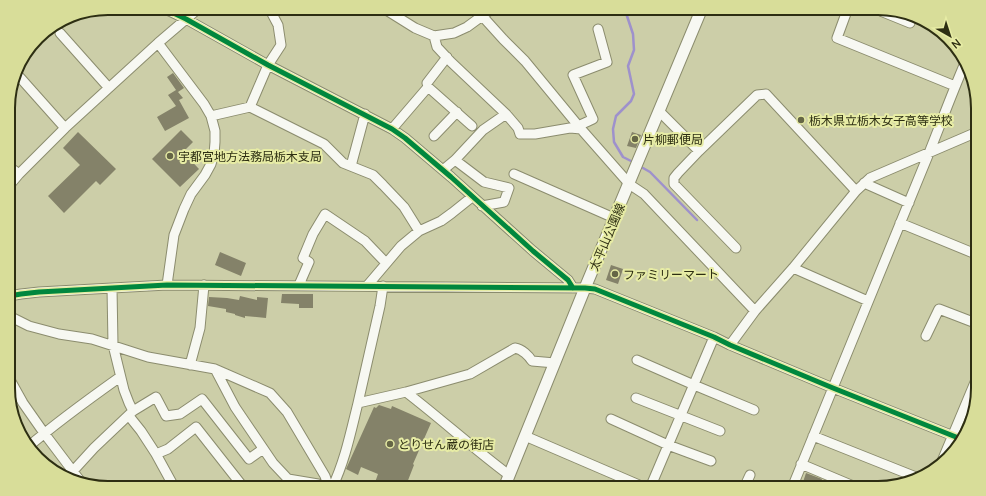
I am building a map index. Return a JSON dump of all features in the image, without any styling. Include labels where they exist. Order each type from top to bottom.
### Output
[{"type":"main road","name":"太平山公園線","points":[[507,481],[585,288],[699,15]]},
{"type":"street","points":[[178,15],[268,65],[392,129],[443,170],[533,251],[568,280],[573,288]]},
{"type":"street","points":[[15,179],[65,128],[191,15]]},
{"type":"street","points":[[250,106],[268,65],[281,45],[278,26],[272,15]]},
{"type":"street","points":[[394,15],[415,28],[434,36],[454,33],[467,27],[482,16],[525,61],[580,128],[629,184],[644,194],[755,311]]},
{"type":"street","points":[[845,15],[837,38],[955,86]]},
{"type":"street","points":[[895,17],[910,23]]},
{"type":"street","points":[[434,36],[437,46],[506,114],[518,128],[520,134],[534,134],[570,128],[580,128],[593,119],[573,75],[607,62],[598,29]]},
{"type":"street","points":[[60,32],[109,88]]},
{"type":"street","points":[[158,43],[204,104],[211,116],[216,142],[211,164],[206,175],[191,194],[174,235],[167,285]]},
{"type":"street","points":[[392,129],[428,87],[427,84],[447,57]]},
{"type":"street","points":[[795,481],[930,152],[962,69]]},
{"type":"street","points":[[20,78],[65,128]]},
{"type":"street","points":[[428,87],[472,126]]},
{"type":"street","points":[[736,248],[674,184],[674,178],[698,151],[757,95],[766,94],[856,191]]},
{"type":"street","points":[[211,116],[250,106],[324,144],[343,163],[373,175],[404,207],[419,231]]},
{"type":"street","points":[[659,111],[698,151]]},
{"type":"street","points":[[434,136],[457,112]]},
{"type":"street","points":[[351,166],[365,114]]},
{"type":"street","points":[[443,170],[455,160],[483,130],[506,114]]},
{"type":"street","points":[[730,345],[755,311],[864,183],[870,178],[971,135]]},
{"type":"street","points":[[455,160],[484,182],[509,188],[504,202],[482,206]]},
{"type":"street","points":[[15,171],[19,174]]},
{"type":"street","points":[[514,174],[614,218]]},
{"type":"street","points":[[864,183],[908,203]]},
{"type":"street","points":[[367,286],[401,246],[419,231],[452,213],[472,197]]},
{"type":"street","points":[[299,285],[309,262],[303,258],[325,214],[365,241],[386,263]]},
{"type":"street","points":[[900,222],[971,251]]},
{"type":"street","points":[[793,268],[868,301]]},
{"type":"street","points":[[15,295],[27,293],[167,285],[299,285],[595,289],[956,438]]},
{"type":"street","points":[[190,365],[200,328],[204,285]]},
{"type":"street","points":[[336,481],[345,454],[358,403],[380,306],[383,286]]},
{"type":"street","points":[[112,288],[113,346],[131,413],[171,481]]},
{"type":"street","points":[[926,336],[939,309],[971,321]]},
{"type":"street","points":[[15,319],[29,326],[59,334],[92,339],[148,357],[215,369],[270,393],[287,412],[326,481]]},
{"type":"street","points":[[653,481],[714,337]]},
{"type":"street","points":[[358,403],[406,392],[470,374],[516,348],[518,348],[532,361],[555,363]]},
{"type":"street","points":[[637,360],[754,410]]},
{"type":"street","points":[[215,369],[235,407],[272,463],[288,479],[300,481]]},
{"type":"street","points":[[33,443],[120,376]]},
{"type":"street","points":[[15,389],[69,472]]},
{"type":"street","points":[[406,392],[509,475]]},
{"type":"street","points":[[72,473],[94,448],[131,413],[156,397],[166,416],[180,414],[202,399],[249,459],[263,449]]},
{"type":"street","points":[[636,398],[720,432]]},
{"type":"street","points":[[958,434],[970,398]]},
{"type":"street","points":[[611,420],[668,445],[711,461]]},
{"type":"street","points":[[156,454],[168,450],[196,428],[238,481]]},
{"type":"street","points":[[525,436],[630,481]]},
{"type":"street","points":[[813,436],[911,475]]},
{"type":"street","points":[[802,464],[842,481]]},
{"type":"street","points":[[747,481],[750,475]]},
{"type":"building","points":[[173,73],[184,88],[178,92],[183,98],[179,100],[189,118],[165,131],[157,117],[176,106],[168,95],[176,90],[167,77]]},
{"type":"building","name":"宇都宮地方法務局栃木支局","points":[[181,130],[193,142],[183,152],[199,169],[180,187],[152,159]]},
{"type":"building","points":[[78,132],[116,169],[100,185],[96,181],[64,213],[48,196],[80,165],[63,148]]},
{"type":"building","points":[[632,132],[641,135],[636,148],[627,146]]},
{"type":"building","points":[[220,252],[246,263],[241,276],[215,265]]},
{"type":"building","points":[[611,265],[623,269],[618,284],[606,280]]},
{"type":"building","points":[[282,294],[313,294],[313,308],[299,308],[299,304],[281,303]]},
{"type":"building","points":[[240,296],[257,300],[257,297],[268,298],[266,318],[245,316],[245,318],[226,312],[226,309],[208,306],[209,297],[239,300]]},
{"type":"building","name":"とりせん蔵の街店","points":[[379,405],[391,409],[392,406],[431,423],[413,464],[414,465],[408,481],[376,481],[378,474],[361,467],[358,475],[346,469],[374,407],[376,408]]},
{"type":"building","points":[[806,473],[822,479],[821,481],[803,481]]},
{"type":"waterway","points":[[626,15],[633,34],[634,50],[628,66],[634,94],[631,101],[616,116],[613,129],[614,142],[623,157],[631,161]]},
{"type":"waterway","points":[[643,168],[650,172],[697,220]]},
{"type":"cycle path","points":[[178,15],[268,65],[392,129],[405,138],[451,177],[533,251],[568,280],[573,288]]},
{"type":"cycle path","points":[[15,295],[39,292],[167,285],[595,289],[714,337],[833,388],[957,437]]},
{"type":"place","name":"栃木県立栃木女子高等学校","points":[[801,120]]},
{"type":"place","name":"片柳郵便局","points":[[635,139]]},
{"type":"place","name":"宇都宮地方法務局栃木支局","points":[[170,156]]},
{"type":"place","name":"ファミリーマート","points":[[615,274]]},
{"type":"place","name":"とりせん蔵の街店","points":[[390,444]]}]
